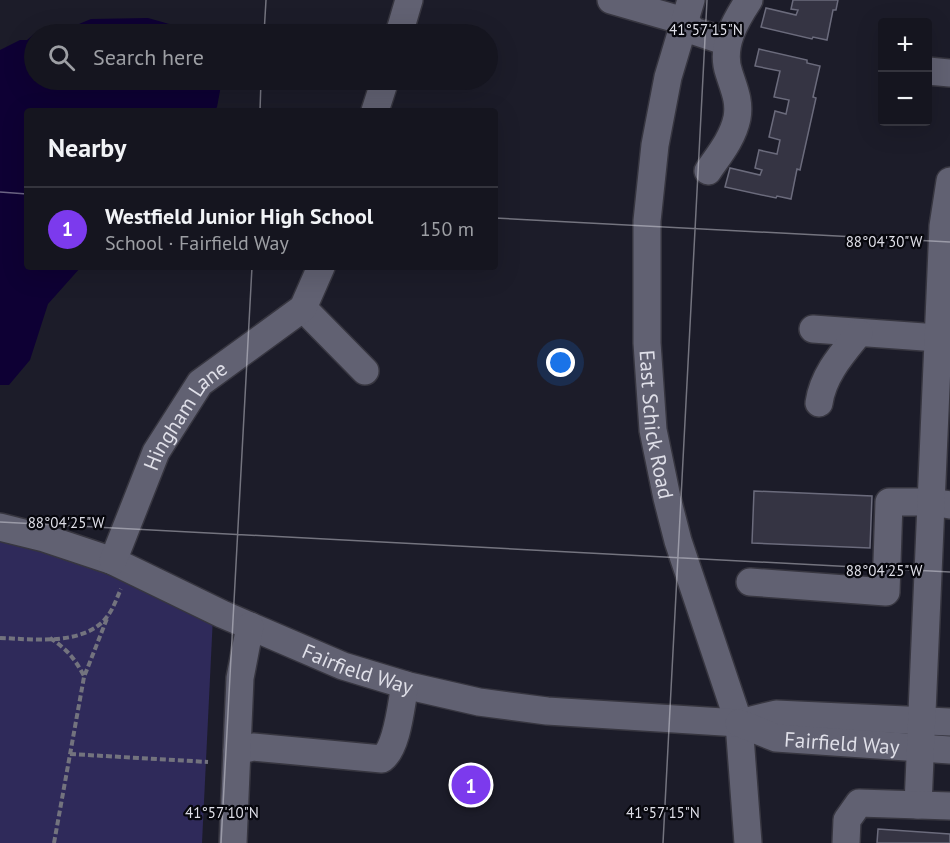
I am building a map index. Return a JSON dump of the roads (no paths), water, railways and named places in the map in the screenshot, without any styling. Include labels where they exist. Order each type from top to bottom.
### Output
[{"type":"street","points":[[402,24],[409,0]]},
{"type":"street","points":[[611,0],[687,11],[694,32],[727,42]]},
{"type":"street","points":[[708,171],[728,142],[736,119],[738,96],[728,70],[727,42],[740,13],[749,0]]},
{"type":"street","name":"East Schick Road","points":[[687,11],[668,77],[654,145],[651,172],[647,221],[647,343],[652,419],[678,541],[739,723],[748,843]]},
{"type":"street","points":[[932,72],[950,74]]},
{"type":"street","points":[[376,108],[382,90]]},
{"type":"street","points":[[918,805],[920,748],[940,503],[946,227],[950,181]]},
{"type":"street","points":[[320,270],[303,308],[365,371]]},
{"type":"street","name":"Hingham Lane","points":[[113,561],[156,452],[200,383],[303,308]]},
{"type":"street","points":[[813,329],[944,337]]},
{"type":"street","points":[[819,403],[824,382],[859,333]]},
{"type":"street","points":[[750,582],[886,592],[889,502],[940,503]]},
{"type":"street","name":"Fairfield Way","points":[[0,527],[44,538],[113,561],[250,626],[343,666],[405,685],[478,702],[547,711],[739,723],[776,714],[950,722]]},
{"type":"street","points":[[233,843],[240,678],[250,626]]},
{"type":"street","points":[[237,751],[253,747],[382,759],[387,755],[393,742],[405,685]]},
{"type":"street","name":"Fairfield Way","points":[[739,723],[776,738],[950,750]]},
{"type":"street","points":[[846,843],[847,820],[859,803],[950,806]]},
{"type":"place","name":"Westfield Junior High School","points":[[471,785]]}]
